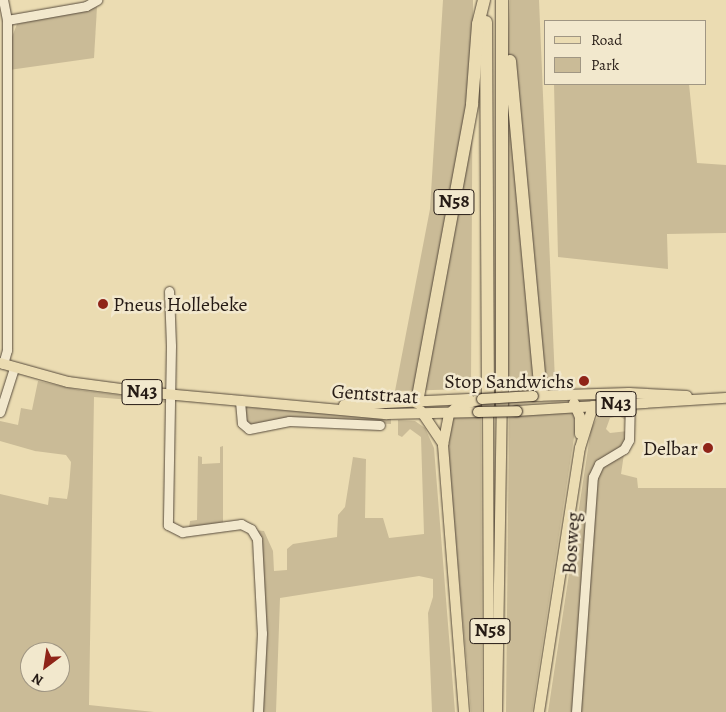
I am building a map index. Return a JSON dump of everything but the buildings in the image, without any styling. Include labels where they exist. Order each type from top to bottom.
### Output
[{"type":"highway","name":"N58","points":[[485,0],[485,402]]},
{"type":"highway","name":"N58","points":[[417,402],[472,104],[478,24],[485,0]]},
{"type":"highway","name":"N58","points":[[502,3],[509,53],[535,401]]},
{"type":"highway","name":"N58","points":[[502,3],[502,405]]},
{"type":"main road","name":"N43","points":[[2,363],[68,382],[171,395],[288,405],[417,402],[456,408],[485,402],[535,401],[563,396],[630,398],[681,394],[700,398],[726,398]]},
{"type":"main road","points":[[539,712],[580,448],[580,417],[577,406],[563,396]]},
{"type":"main road","name":"Gentstraat","points":[[288,405],[423,415],[456,408],[516,411],[535,401],[594,406],[630,398]]},
{"type":"main road","name":"N58","points":[[417,402],[423,415],[443,445],[464,712]]},
{"type":"main road","name":"N58","points":[[485,402],[489,712]]},
{"type":"main road","name":"N58","points":[[497,712],[502,405]]},
{"type":"main road","points":[[580,448],[594,406]]},
{"type":"main road","points":[[443,445],[456,408]]},
{"type":"street","points":[[2,363],[7,350],[7,20],[3,0]]},
{"type":"street","points":[[7,20],[86,6],[97,0]]},
{"type":"street","points":[[169,291],[171,395],[168,525],[182,532],[241,524],[251,529],[257,539],[262,633],[258,712]]},
{"type":"street","points":[[0,412],[14,368]]},
{"type":"street","name":"Bosweg","points":[[576,712],[594,477],[599,464],[624,449],[630,440],[630,398]]},
{"type":"street","name":"Gentstraat","points":[[240,400],[242,423],[249,429],[289,420],[380,425]]},
{"type":"green space","points":[[443,0],[473,0],[471,389],[395,391],[430,209]]},
{"type":"green space","points":[[510,0],[539,0],[555,382],[514,387],[502,386],[501,212]]},
{"type":"green space","points":[[97,7],[94,58],[9,70],[12,37],[17,24]]},
{"type":"green space","points":[[554,85],[689,85],[697,163],[726,165],[726,233],[667,234],[668,269],[558,257]]},
{"type":"green space","points":[[38,381],[79,390],[167,401],[168,403],[94,397],[89,705],[154,712],[0,712],[0,494],[48,505],[49,497],[67,499],[71,462],[66,455],[35,451],[0,441],[0,421],[18,425],[21,408],[32,410]]},
{"type":"green space","points":[[245,407],[391,419],[391,424],[304,419],[255,426],[245,423]]},
{"type":"green space","points":[[609,410],[624,410],[627,413],[627,421],[619,416],[610,418],[606,429],[610,433],[628,431],[624,445],[596,464],[590,494],[572,712],[548,712],[591,429],[598,416]]},
{"type":"green space","points":[[568,412],[574,414],[575,431],[532,712],[506,712],[509,416]]},
{"type":"green space","points":[[481,417],[482,712],[471,712],[447,442],[449,422],[455,418]]},
{"type":"green space","points":[[398,420],[415,421],[425,428],[434,448],[455,712],[432,712],[428,613],[433,597],[433,579],[419,576],[280,598],[276,712],[261,712],[255,530],[264,531],[273,551],[274,571],[287,570],[287,549],[293,544],[337,537],[338,515],[345,507],[353,457],[366,459],[365,518],[383,518],[389,538],[424,534],[421,437],[410,429],[402,437],[398,435]]},
{"type":"green space","points":[[223,446],[223,523],[189,528],[190,521],[197,520],[198,456],[202,457],[202,464],[220,463],[220,447]]},
{"type":"green space","points":[[624,454],[621,474],[637,478],[638,488],[726,488],[726,712],[580,712],[598,476],[607,463]]},
{"type":"place","name":"Pneus Hollebeke","points":[[103,304]]},
{"type":"place","name":"Stop Sandwichs","points":[[584,381]]},
{"type":"place","name":"Delbar","points":[[708,448]]}]
